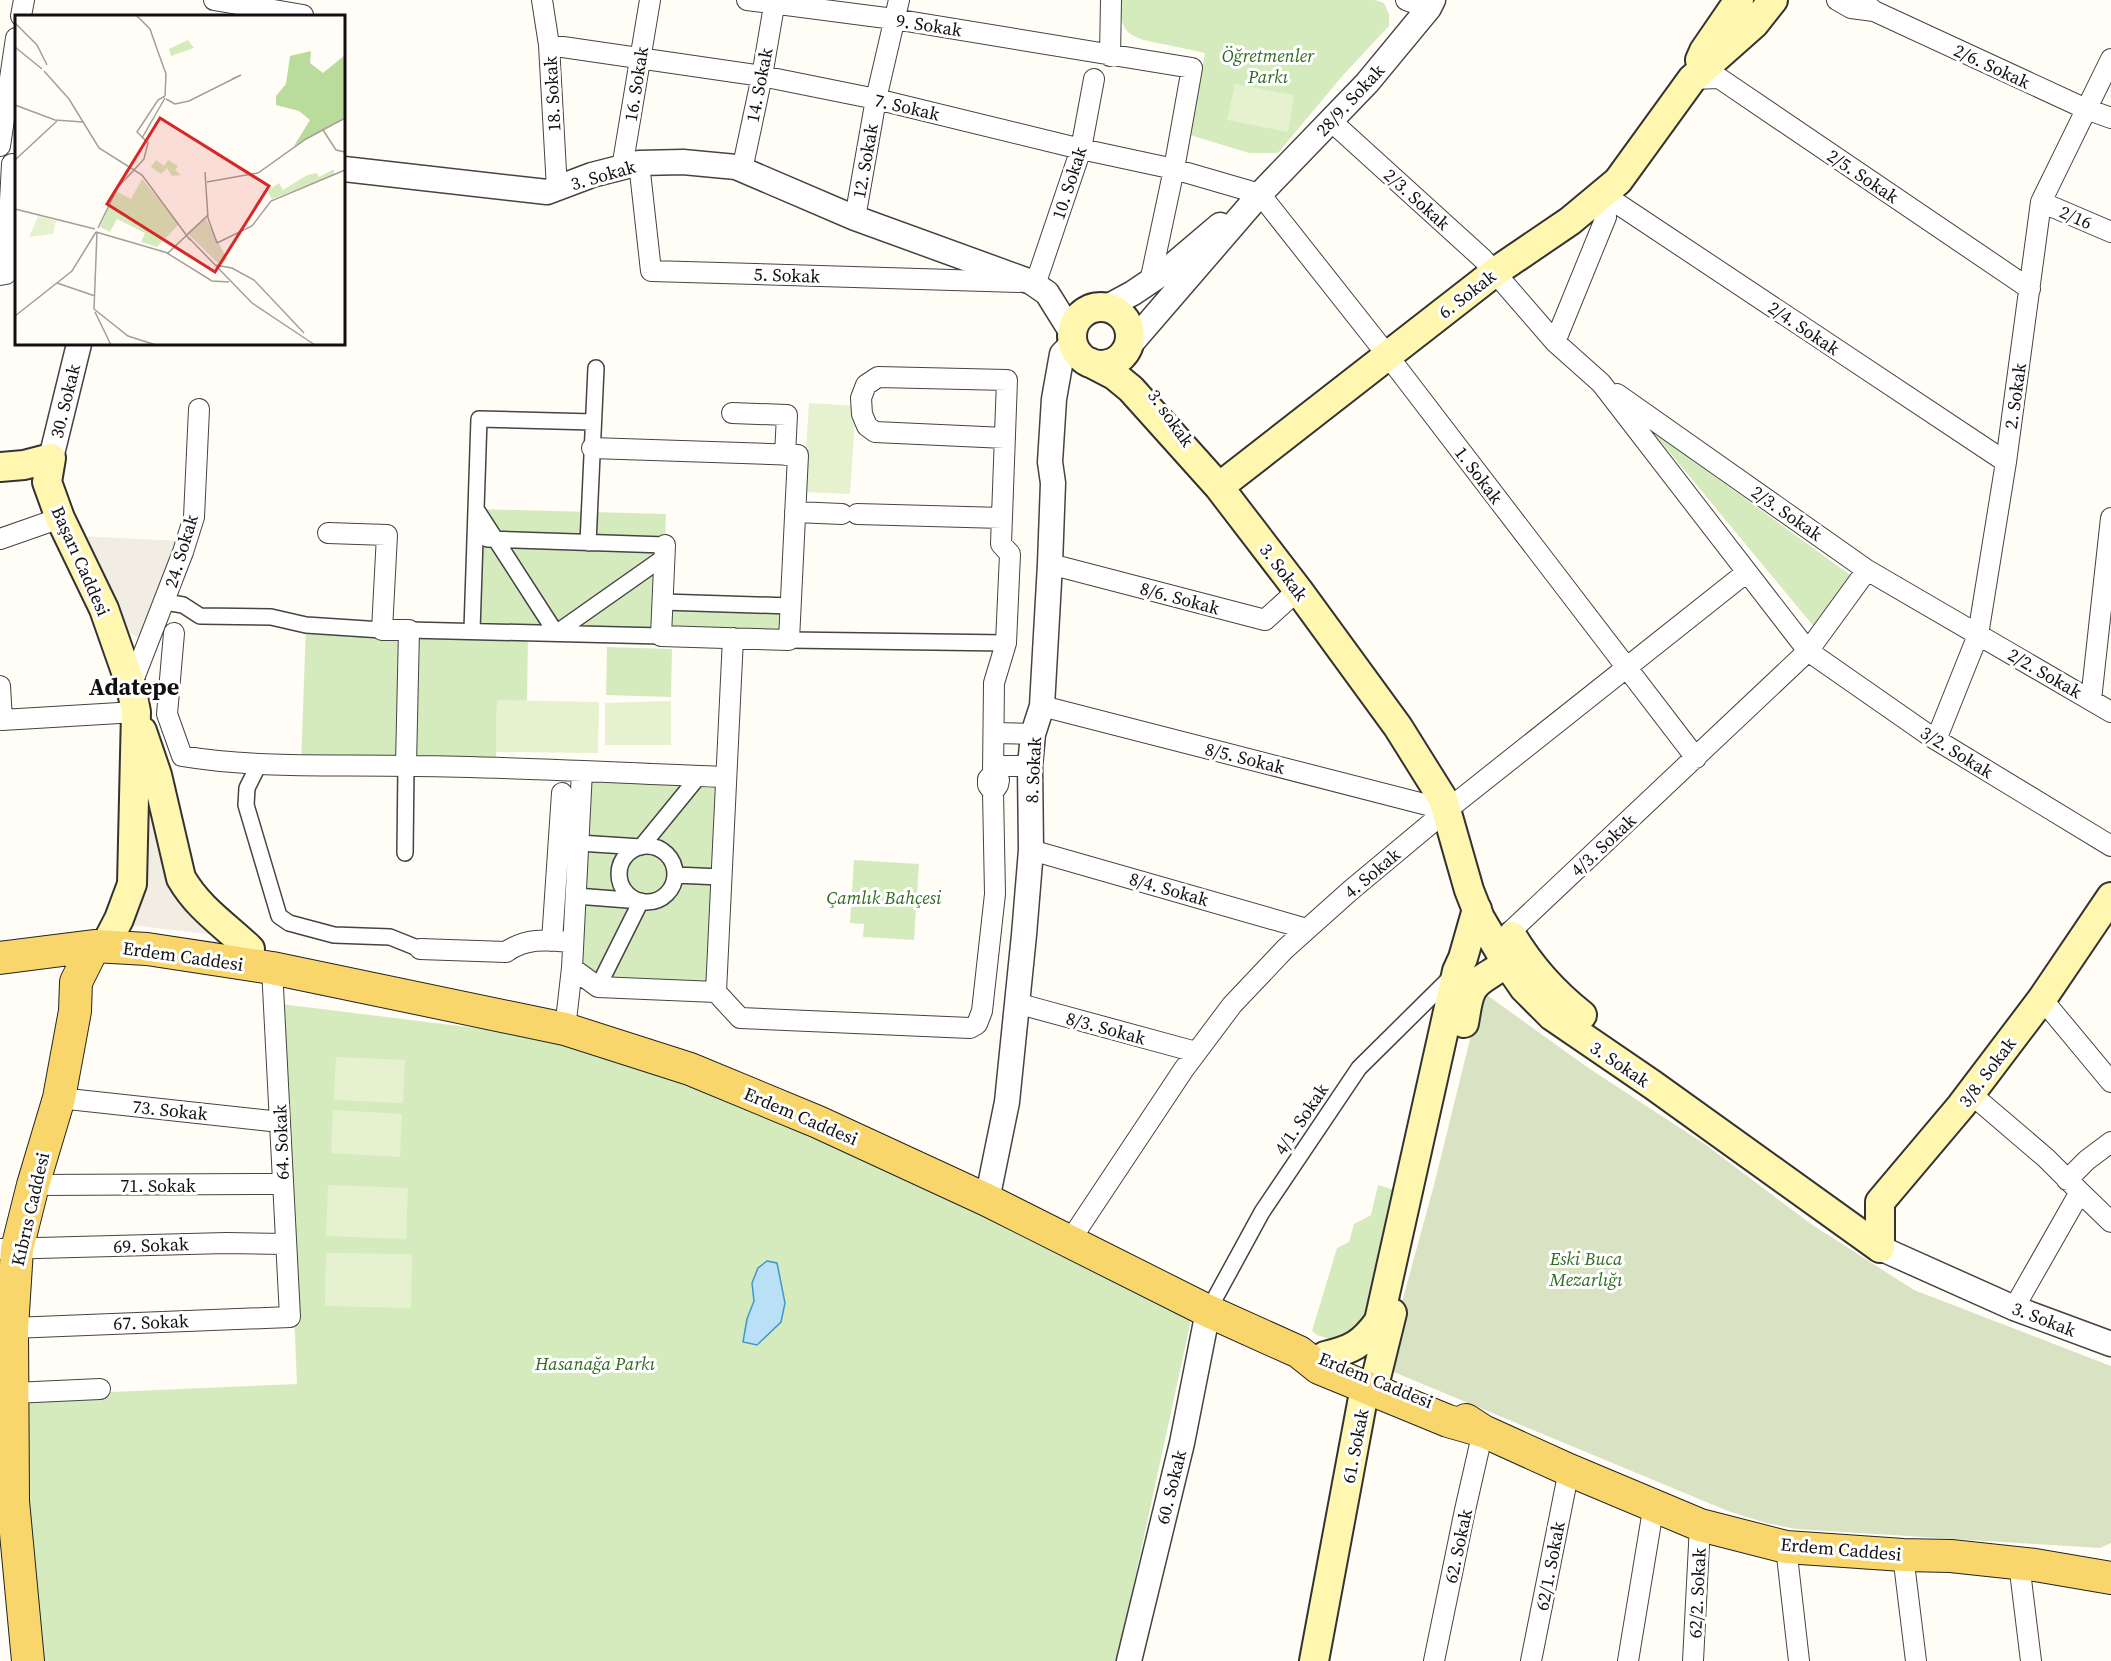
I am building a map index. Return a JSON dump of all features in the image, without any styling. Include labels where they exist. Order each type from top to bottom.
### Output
[{"type":"main road","name":"6. Sokak","points":[[1692,79],[1704,51],[1739,0]]},
{"type":"main road","name":"6. Sokak","points":[[1219,487],[1495,272],[1550,236],[1618,181],[1692,79],[1754,24],[1773,0]]},
{"type":"main road","points":[[1107,307],[1097,307],[1080,315],[1078,346],[1098,365],[1117,361],[1129,346]]},
{"type":"main road","name":"3. sokak","points":[[1107,307],[1116,310],[1124,317],[1131,336],[1129,346],[1133,363],[1219,487]]},
{"type":"main road","name":"3. Sokak","points":[[1078,346],[1131,389],[1219,487],[1398,727],[1443,799],[1476,909],[1506,963],[1524,988],[1552,1016],[1653,1085],[1880,1248]]},
{"type":"main road","points":[[0,467],[24,465],[51,458]]},
{"type":"main road","name":"Başarı Caddesi","points":[[51,458],[47,482],[60,518],[104,609],[157,775],[181,878],[189,893],[205,911],[227,927],[261,959]]},
{"type":"main road","name":"Başarı Caddesi","points":[[103,943],[117,880],[132,853],[133,699]]},
{"type":"main road","name":"3. Sokak","points":[[1447,810],[1491,901],[1510,932],[1528,961],[1566,1002],[1605,1033],[1847,1205],[1880,1248]]},
{"type":"main road","name":"3/8. Sokak","points":[[1880,1248],[1880,1202],[1971,1094],[2042,999],[2111,897]]},
{"type":"main road","points":[[1312,1354],[1347,1351],[1370,1334],[1379,1321],[1457,971],[1467,948],[1476,909]]},
{"type":"main road","points":[[1376,1386],[1472,988],[1506,963],[1512,948],[1510,932]]},
{"type":"main road","name":"Erdem Caddesi","points":[[0,958],[103,943],[261,959],[565,1029],[690,1069],[818,1122],[987,1200],[1208,1311],[1312,1354],[1319,1368],[1451,1411],[1483,1431],[1700,1525],[1786,1547],[1951,1556],[2027,1564],[2111,1578]]},
{"type":"main road","name":"Kıbrıs Caddesi","points":[[28,1661],[13,1501],[9,1249],[33,1185],[59,1098],[75,1011],[76,982],[103,943]]},
{"type":"main road","name":"61. Sokak","points":[[1314,1661],[1376,1386]]},
{"type":"main road","name":"61. Sokak","points":[[1333,1661],[1376,1386]]},
{"type":"main road","points":[[2027,1564],[2081,1566],[2111,1556]]},
{"type":"street","points":[[21,15],[24,0]]},
{"type":"street","points":[[214,0],[303,10]]},
{"type":"street","name":"18. Sokak","points":[[542,0],[549,45],[557,189]]},
{"type":"street","name":"16. Sokak","points":[[630,165],[639,58],[650,0]]},
{"type":"street","name":"9. Sokak","points":[[747,0],[894,19],[1192,68],[1150,282]]},
{"type":"street","name":"12. Sokak","points":[[855,218],[876,99],[899,0]]},
{"type":"street","points":[[1110,56],[1111,0]]},
{"type":"street","points":[[1406,0],[1431,4]]},
{"type":"street","name":"2/6. Sokak","points":[[1837,0],[1851,8],[1868,6],[2086,109],[2111,118]]},
{"type":"street","name":"14. Sokak","points":[[742,170],[762,76],[774,2]]},
{"type":"street","name":"28/9. Sokak","points":[[1129,346],[1260,194],[1367,83],[1431,4]]},
{"type":"street","points":[[0,146],[12,45]]},
{"type":"street","name":"7. Sokak","points":[[549,45],[762,76],[876,99],[1174,169],[1260,194]]},
{"type":"street","name":"2. Sokak","points":[[1936,740],[1978,635],[2006,462],[2041,202],[2111,59]]},
{"type":"street","name":"2/5. Sokak","points":[[1692,79],[1719,78],[2030,289]]},
{"type":"street","name":"10. Sokak","points":[[1033,284],[1081,149],[1094,79]]},
{"type":"street","name":"2/3. Sokak","points":[[1331,121],[1483,259],[1555,342],[1601,383],[1867,570],[1978,635]]},
{"type":"street","name":"3. Sokak","points":[[345,169],[547,192],[592,175],[630,165],[683,162],[736,167],[855,218],[1033,284],[1047,293],[1078,346]]},
{"type":"street","points":[[3,275],[10,164]]},
{"type":"street","name":"5. Sokak","points":[[630,165],[651,271],[1033,284]]},
{"type":"street","name":"28/9. Sokak","points":[[1107,307],[1167,270],[1203,238],[1260,194]]},
{"type":"street","name":"1. Sokak","points":[[1260,194],[1388,356],[1695,758]]},
{"type":"street","points":[[1555,342],[1606,217],[1598,198]]},
{"type":"street","name":"2/4. Sokak","points":[[1598,198],[2006,462]]},
{"type":"street","name":"2/16","points":[[2041,202],[2111,232]]},
{"type":"street","name":"30. Sokak","points":[[51,458],[79,345]]},
{"type":"street","name":"8. Sokak","points":[[987,1200],[1007,1102],[1024,936],[1031,850],[1030,766],[1033,734],[1042,706],[1050,564],[1053,483],[1050,462],[1054,399],[1062,354],[1078,346]]},
{"type":"street","points":[[588,543],[596,368]]},
{"type":"street","points":[[573,968],[598,987],[716,992],[740,1018],[963,1029],[977,1024],[982,1011],[995,894],[994,683],[1006,643],[1010,554],[1001,544],[1005,438],[1007,380],[878,377],[866,385],[861,398],[861,414],[867,426],[875,432],[1005,438]]},
{"type":"street","name":"2/3. Sokak","points":[[1601,383],[1808,651]]},
{"type":"street","name":"24. Sokak","points":[[133,699],[194,517],[199,409]]},
{"type":"street","points":[[732,413],[787,415],[785,455]]},
{"type":"street","points":[[472,630],[479,418],[593,422]]},
{"type":"street","points":[[592,448],[798,455],[789,640]]},
{"type":"street","points":[[476,509],[556,633]]},
{"type":"street","points":[[795,512],[1002,518]]},
{"type":"street","points":[[0,539],[60,518]]},
{"type":"street","points":[[2091,700],[2111,518]]},
{"type":"street","points":[[328,532],[387,535],[382,630]]},
{"type":"street","points":[[475,539],[588,543],[665,551]]},
{"type":"street","points":[[556,633],[665,551]]},
{"type":"street","points":[[661,636],[665,551]]},
{"type":"street","name":"8/6. Sokak","points":[[1050,564],[1265,620],[1298,590]]},
{"type":"street","points":[[1808,651],[1867,570]]},
{"type":"street","name":"4. Sokak","points":[[1069,1242],[1196,1052],[1232,1005],[1285,949],[1447,810],[1747,572]]},
{"type":"street","points":[[165,602],[183,605],[200,616],[271,618],[306,625],[382,630],[472,630],[789,640],[1006,643]]},
{"type":"street","points":[[663,602],[790,606]]},
{"type":"street","points":[[405,853],[409,630]]},
{"type":"street","points":[[174,633],[167,714],[182,756],[217,762],[259,764],[406,765],[726,777]]},
{"type":"street","name":"2/2. Sokak","points":[[1978,635],[2111,712]]},
{"type":"street","points":[[716,992],[733,638]]},
{"type":"street","name":"3/2. Sokak","points":[[1808,651],[1936,740],[2111,846]]},
{"type":"street","name":"4/3. Sokak","points":[[1510,932],[1808,651]]},
{"type":"street","points":[[0,686],[2,720],[133,699]]},
{"type":"street","name":"8/5. Sokak","points":[[1042,706],[1447,810]]},
{"type":"street","points":[[994,733],[1033,734]]},
{"type":"street","points":[[259,764],[247,788],[246,805],[279,916],[289,923],[334,935],[390,937],[420,949],[506,952],[516,945],[535,939],[573,942]]},
{"type":"street","points":[[993,777],[1030,766]]},
{"type":"street","points":[[565,1029],[573,968],[582,771]]},
{"type":"street","points":[[641,902],[625,892],[620,883],[620,865],[632,850],[641,847],[699,776]]},
{"type":"street","points":[[552,940],[562,793]]},
{"type":"street","points":[[576,896],[651,902],[667,894],[672,887],[675,875],[672,860],[666,853],[650,846],[579,843]]},
{"type":"street","name":"8/4. Sokak","points":[[1031,850],[1307,929]]},
{"type":"street","points":[[675,875],[721,877]]},
{"type":"street","points":[[598,987],[641,902]]},
{"type":"street","name":"64. Sokak","points":[[261,959],[280,1122],[290,1317]]},
{"type":"street","name":"4/1. Sokak","points":[[1208,1311],[1262,1212],[1359,1068],[1457,971]]},
{"type":"street","points":[[2042,999],[2111,1082]]},
{"type":"street","name":"8/3. Sokak","points":[[1016,1003],[1196,1052]]},
{"type":"street","points":[[1971,1094],[2046,1158],[2111,1222]]},
{"type":"street","name":"73. Sokak","points":[[59,1098],[280,1122]]},
{"type":"street","points":[[2014,1308],[2087,1160],[2111,1142]]},
{"type":"street","name":"71. Sokak","points":[[33,1185],[283,1184]]},
{"type":"street","name":"69. Sokak","points":[[9,1249],[226,1242],[285,1245]]},
{"type":"street","name":"3. Sokak","points":[[1880,1248],[2014,1308],[2111,1344]]},
{"type":"street","name":"60. Sokak","points":[[1129,1661],[1182,1443],[1208,1311]]},
{"type":"street","name":"67. Sokak","points":[[12,1328],[290,1317]]},
{"type":"street","points":[[13,1393],[100,1389]]},
{"type":"street","name":"62. Sokak","points":[[1434,1661],[1483,1431]]},
{"type":"street","name":"62/1. Sokak","points":[[1531,1661],[1569,1470]]},
{"type":"street","points":[[1628,1661],[1654,1504]]},
{"type":"street","name":"62/2. Sokak","points":[[1693,1661],[1700,1525]]},
{"type":"street","points":[[1786,1547],[1799,1661]]},
{"type":"street","points":[[1903,1555],[1916,1661]]},
{"type":"street","points":[[2027,1564],[2031,1661]]},
{"type":"green space","name":"Öğretmenler Parkı","points":[[1121,0],[1375,0],[1384,3],[1389,14],[1389,26],[1344,74],[1278,153],[1249,153],[1190,135],[1205,53],[1135,37],[1129,33],[1122,21]]},
{"type":"green space","points":[[1235,84],[1294,95],[1288,132],[1227,120]]},
{"type":"green space","points":[[809,403],[856,406],[850,494],[803,492]]},
{"type":"green space","points":[[1652,431],[1853,577],[1815,628]]},
{"type":"green space","points":[[476,509],[666,514],[663,602],[790,606],[789,640],[528,632],[527,701],[497,701],[496,767],[301,765],[306,625],[472,630]]},
{"type":"green space","points":[[607,647],[672,649],[671,697],[606,695]]},
{"type":"green space","points":[[497,700],[599,702],[598,753],[496,752]]},
{"type":"green space","points":[[671,701],[671,745],[605,745],[605,703]]},
{"type":"green space","points":[[582,771],[726,777],[716,992],[598,987],[572,968]]},
{"type":"green space","name":"Çamlık Bahçesi","points":[[854,860],[919,864],[914,940],[863,937],[864,924],[850,923]]},
{"type":"green space","name":"Eski Buca Mezarlığı","points":[[1487,995],[1587,1067],[1706,1145],[1811,1224],[1914,1290],[2111,1366],[2111,1543],[2100,1548],[1796,1529],[1766,1523],[1728,1511],[1384,1368],[1434,1185],[1478,1007]]},
{"type":"green space","name":"Hasanağa Parkı","points":[[281,1004],[565,1039],[813,1130],[1191,1320],[1117,1661],[42,1661],[19,1396],[297,1384]]},
{"type":"green space","points":[[336,1057],[405,1060],[403,1103],[334,1100]]},
{"type":"green space","points":[[333,1110],[402,1114],[400,1157],[331,1153]]},
{"type":"green space","points":[[328,1185],[408,1188],[406,1239],[326,1236]]},
{"type":"green space","points":[[1378,1185],[1398,1191],[1368,1314],[1361,1327],[1335,1341],[1317,1335],[1312,1331],[1337,1248],[1349,1242],[1354,1224],[1371,1215]]},
{"type":"green space","points":[[326,1253],[412,1254],[411,1308],[325,1306]]},
{"type":"shaded area","points":[[75,536],[182,541],[138,638],[129,632]]},
{"type":"shaded area","points":[[145,780],[158,825],[227,936],[129,925]]},
{"type":"water","points":[[767,1261],[777,1263],[785,1303],[781,1322],[757,1345],[743,1342],[747,1319],[754,1301],[752,1283],[758,1268]]},
{"type":"district","name":"Adatepe","points":[[134,686]]}]
